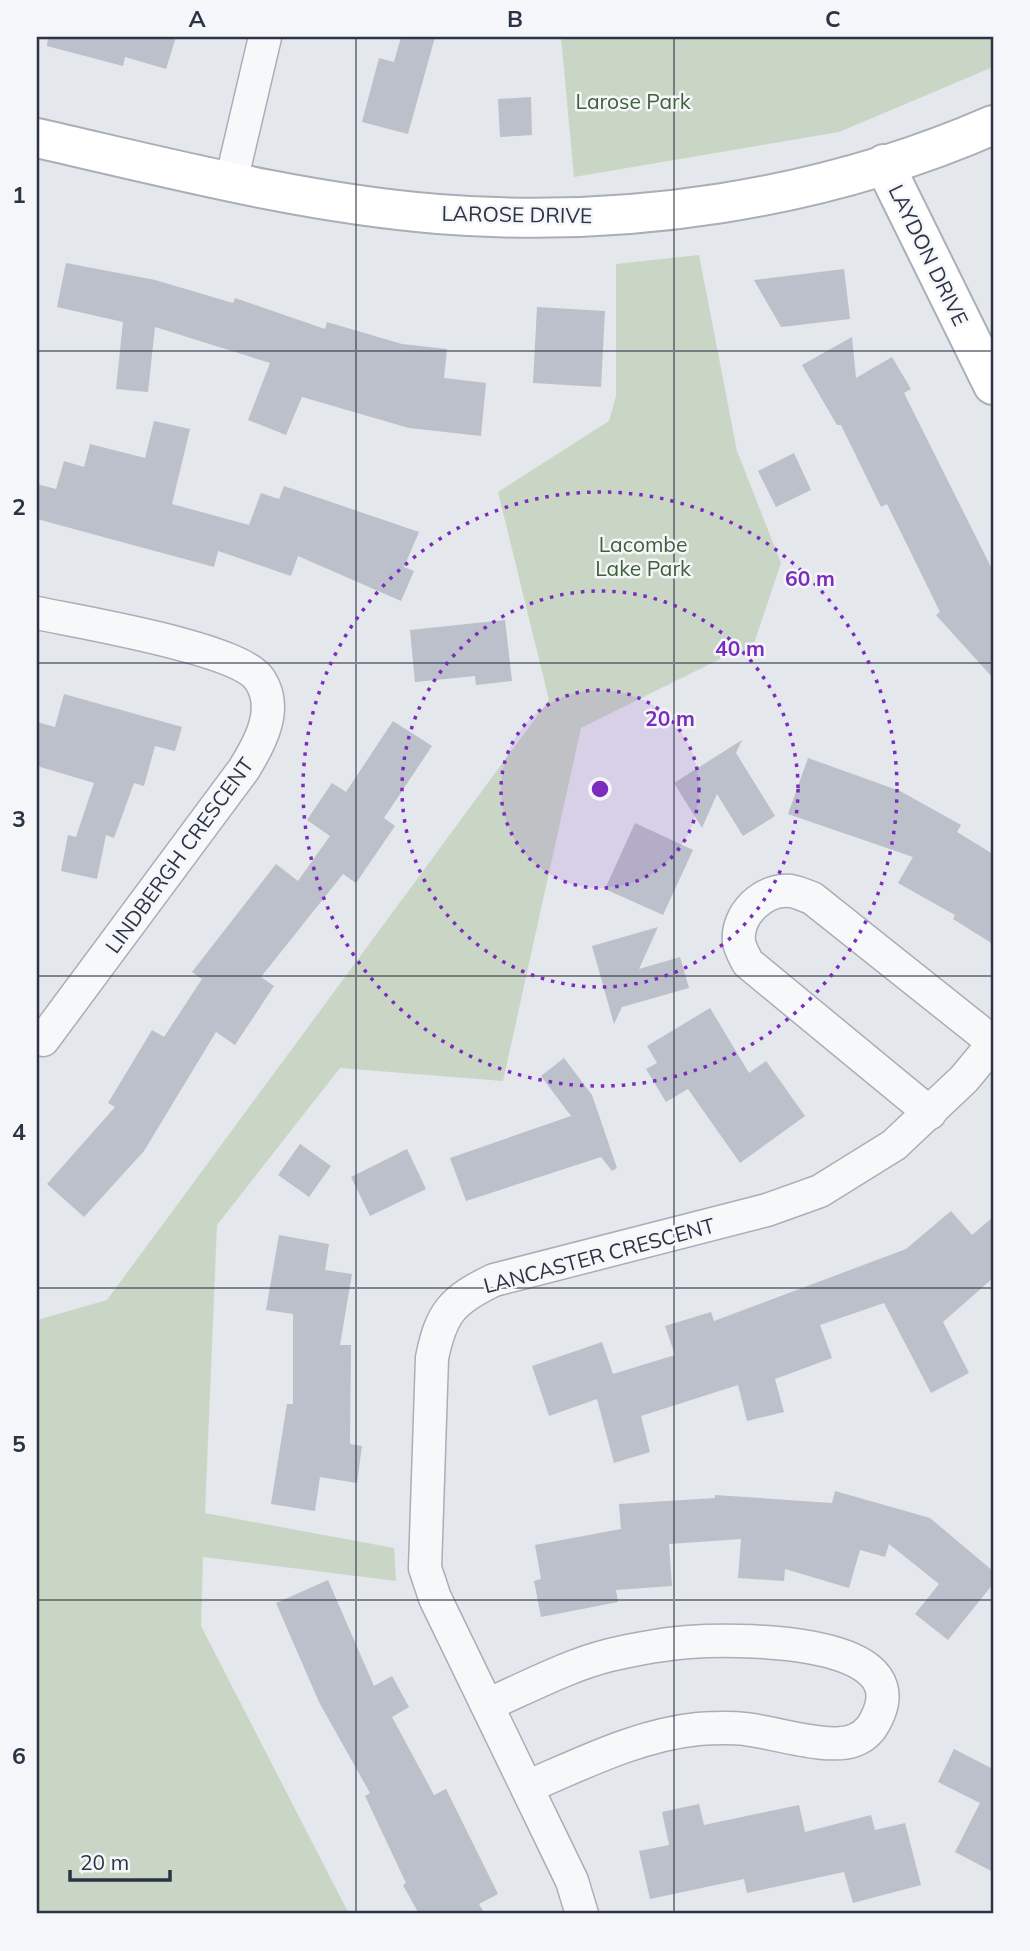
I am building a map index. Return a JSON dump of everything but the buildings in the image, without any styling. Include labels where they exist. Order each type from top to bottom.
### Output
[{"type":"street","points":[[231,182],[265,37]]},
{"type":"street","name":"LAROSE DRIVE","points":[[37,138],[231,182],[313,197],[436,214],[557,217],[699,206],[783,190],[884,164],[993,125]]},
{"type":"street","name":"LAYDON DRIVE","points":[[884,164],[993,385]]},
{"type":"street","name":"LINDBERGH CRESCENT","points":[[37,613],[240,662],[260,680],[266,694],[268,712],[266,728],[244,769],[39,1042]]},
{"type":"street","name":"LANCASTER CRESCENT","points":[[582,1914],[572,1881],[435,1598],[425,1568],[432,1359],[438,1328],[449,1308],[473,1290],[494,1280],[767,1210],[820,1191],[894,1145],[930,1113],[993,1043],[812,898],[792,891],[773,893],[756,901],[744,920],[739,942],[748,963],[930,1113]]},
{"type":"street","points":[[487,1705],[606,1656],[689,1642],[769,1642],[824,1650],[853,1658],[870,1669],[880,1685],[882,1706],[873,1728],[855,1741],[834,1743],[742,1728],[696,1729],[621,1748],[527,1787]]},
{"type":"green space","name":"Larose Park","points":[[561,37],[993,37],[993,67],[839,132],[574,177]]},
{"type":"green space","name":"Lacombe Lake Park","points":[[699,255],[737,451],[781,563],[750,655],[734,652],[581,728],[503,1081],[340,1068],[217,1225],[205,1513],[394,1548],[396,1581],[203,1557],[201,1626],[349,1914],[37,1914],[37,1320],[107,1300],[549,700],[498,492],[609,421],[616,396],[616,264]]}]
